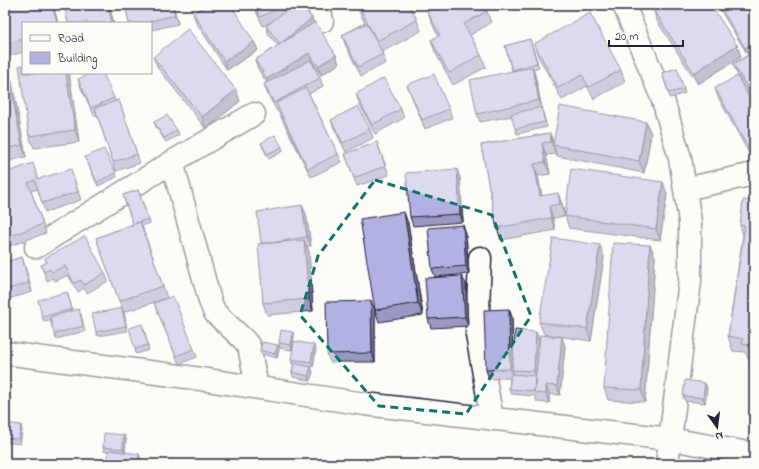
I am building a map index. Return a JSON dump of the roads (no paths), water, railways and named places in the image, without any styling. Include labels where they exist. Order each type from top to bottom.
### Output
[{"type":"street","points":[[624,5],[663,100],[680,158],[690,222],[690,282],[667,464]]},
{"type":"street","points":[[36,247],[172,162],[254,114]]},
{"type":"street","points":[[172,162],[210,301],[215,314],[243,338],[249,346],[257,388]]},
{"type":"street","points":[[685,189],[754,174]]},
{"type":"street","points":[[480,258],[477,335],[492,418]]},
{"type":"street","points":[[5,352],[365,404],[670,439],[754,454]]}]
